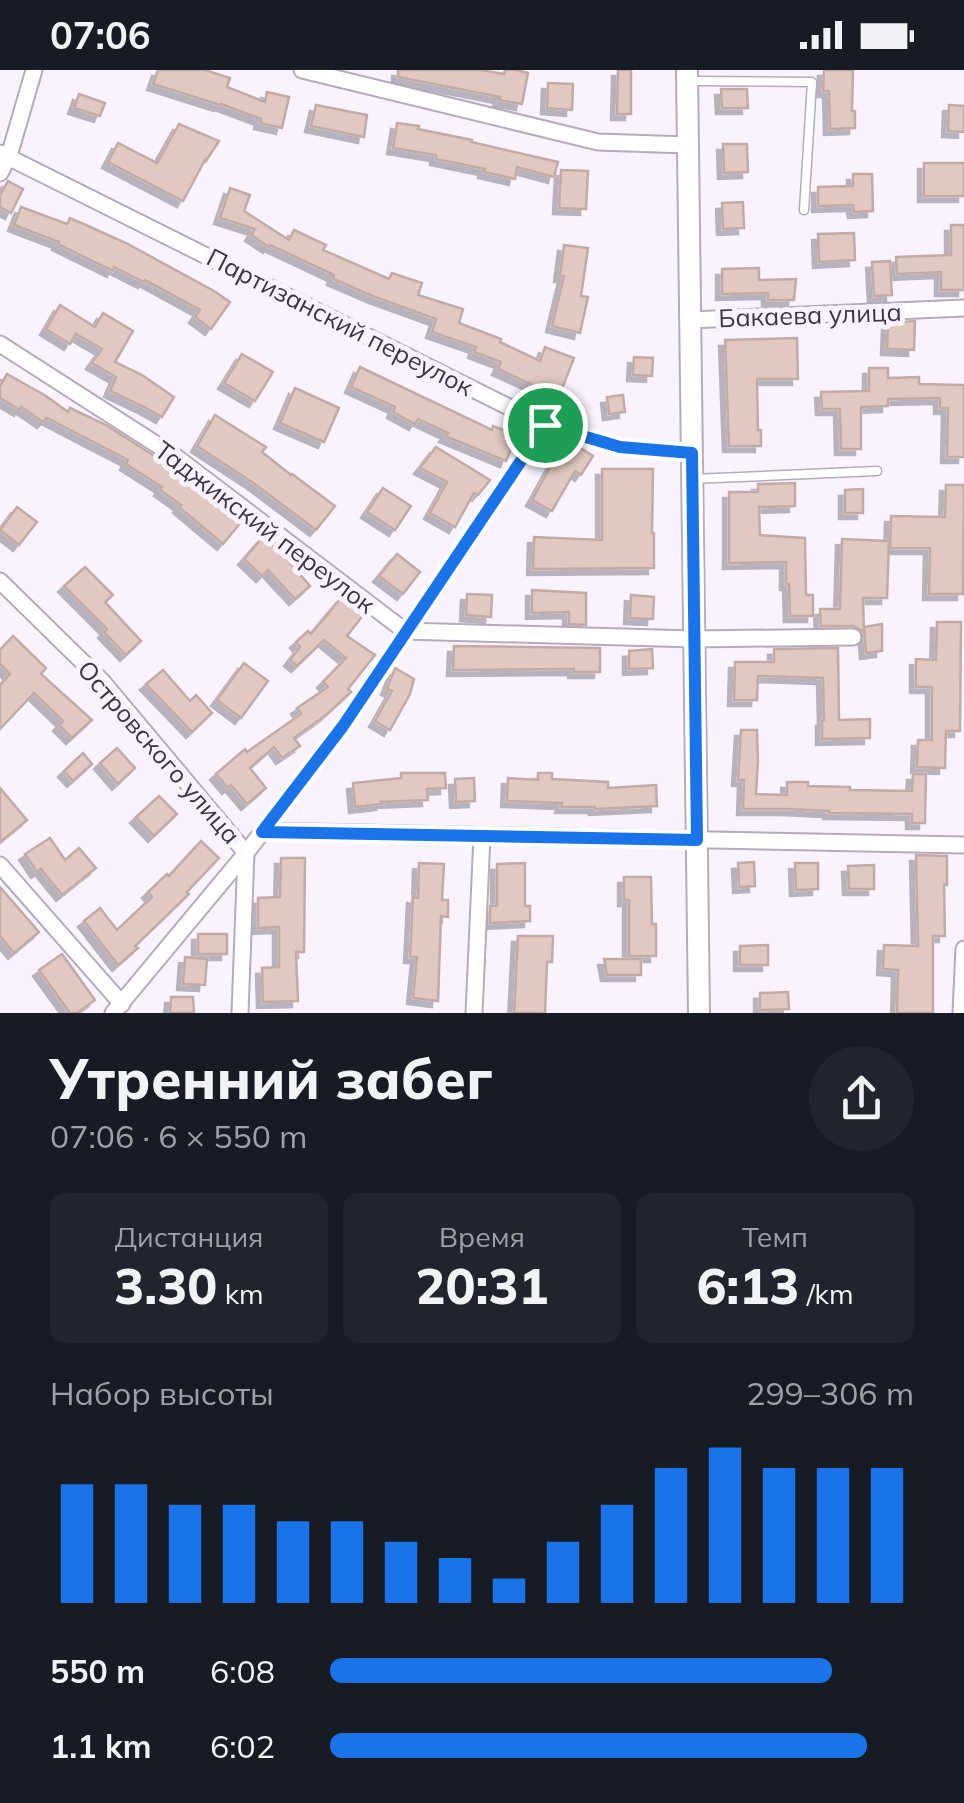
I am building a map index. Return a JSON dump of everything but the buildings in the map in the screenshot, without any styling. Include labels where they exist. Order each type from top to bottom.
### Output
[{"type":"main road","points":[[687,76],[690,320]]},
{"type":"main road","name":"Бакаева улица","points":[[690,320],[698,1013]]},
{"type":"street","points":[[0,173],[34,70]]},
{"type":"street","points":[[302,70],[598,142],[687,145]]},
{"type":"street","name":"Партизанский переулок","points":[[4,154],[545,425],[620,447],[692,453]]},
{"type":"street","name":"Бакаева улица","points":[[690,320],[964,308]]},
{"type":"street","name":"Таджикский переулок","points":[[0,344],[176,457],[405,631]]},
{"type":"street","points":[[0,864],[117,1009],[246,853],[343,726],[545,425]]},
{"type":"street","name":"Островского улица","points":[[0,581],[102,681],[246,853],[240,1013]]},
{"type":"street","points":[[405,631],[694,638],[852,637]]},
{"type":"street","points":[[262,832],[964,845]]},
{"type":"street","points":[[474,1013],[482,836]]},
{"type":"street","points":[[961,1013],[964,949]]},
{"type":"lane","points":[[687,76],[812,82],[804,210]]},
{"type":"lane","points":[[692,480],[877,472]]},
{"type":"route","points":[[545,425],[620,447],[692,453],[697,840],[262,832],[343,726],[545,425]]}]
